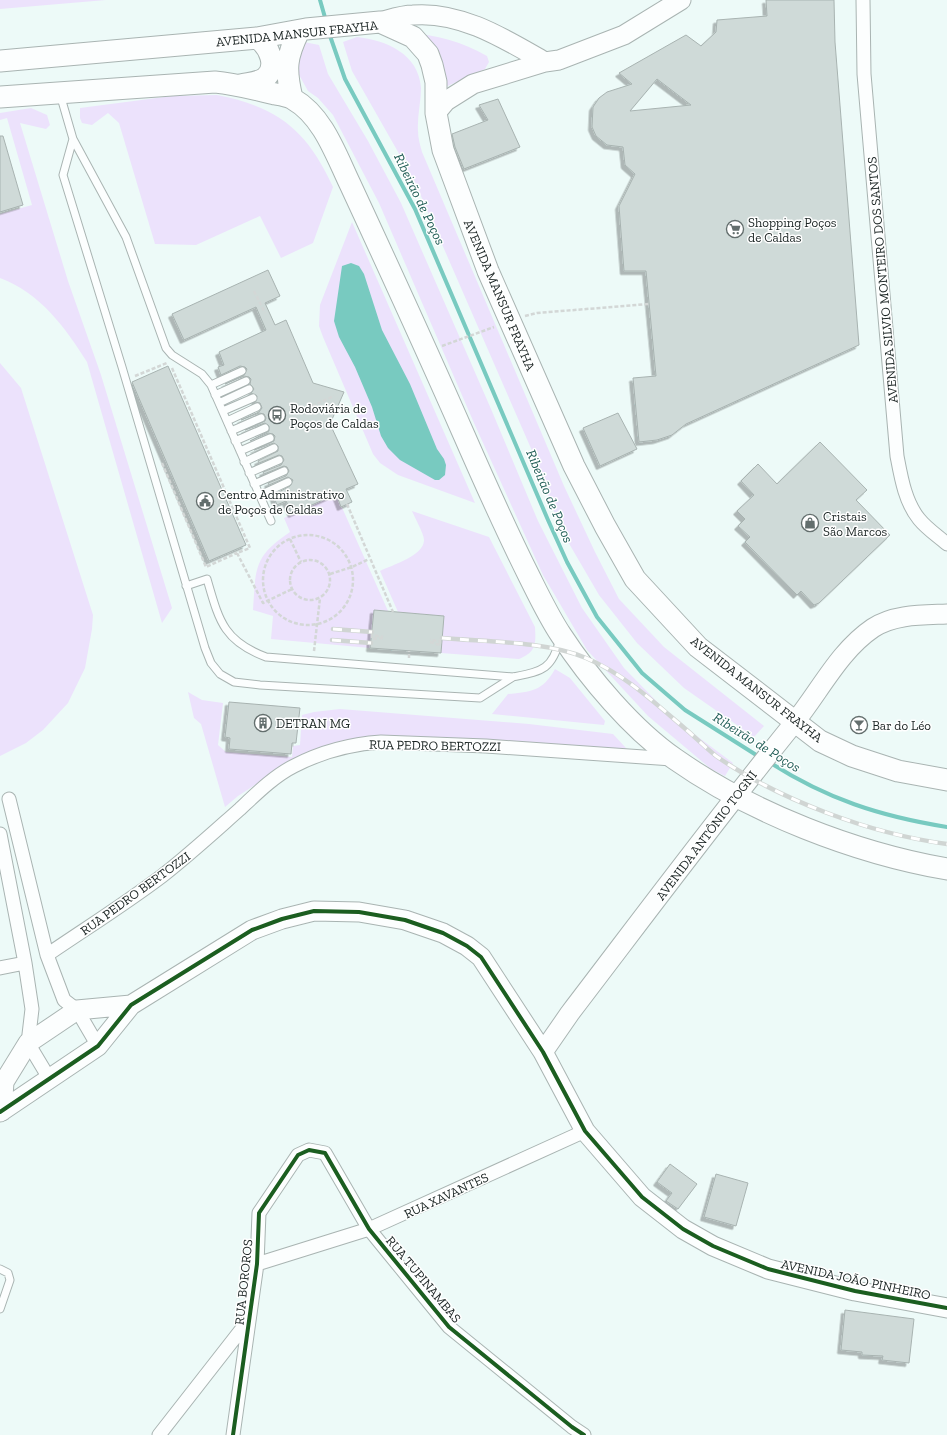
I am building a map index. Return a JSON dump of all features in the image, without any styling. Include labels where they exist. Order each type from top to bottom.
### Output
[{"type":"main road","name":"AVENIDA MANSUR FRAYHA","points":[[0,61],[257,38],[303,30],[371,23],[413,37],[428,54],[436,82],[436,113],[443,150],[488,271],[574,466],[605,526],[635,579],[698,647],[820,741],[852,756],[898,771],[947,780]]},
{"type":"main road","points":[[292,98],[287,77],[287,61],[303,30]]},
{"type":"main road","points":[[240,85],[258,82],[265,78],[270,71],[271,61],[269,49],[257,38]]},
{"type":"main road","points":[[0,97],[215,82],[240,85],[292,98],[308,110],[317,121],[350,184],[506,529],[561,635],[609,698],[656,744],[674,759],[735,796],[822,834],[885,854],[947,869]]},
{"type":"street","points":[[436,113],[446,101],[473,84],[544,62],[559,60],[624,35],[681,0]]},
{"type":"street","name":"AVENIDA SILVIO MONTEIRO DOS SANTOS","points":[[863,0],[864,74],[897,456],[902,482],[919,519],[947,544]]},
{"type":"street","points":[[371,23],[412,15],[435,15],[456,19],[494,34],[544,62]]},
{"type":"street","name":"AVENIDA ANTÔNIO TOGNI","points":[[539,1044],[570,1013],[735,796],[796,721],[815,693],[854,644],[874,627],[895,619],[917,615],[947,614]]},
{"type":"street","name":"RUA PEDRO BERTOZZI","points":[[47,955],[161,877],[193,852],[261,790],[293,766],[334,750],[367,743],[381,742],[486,746],[674,759]]},
{"type":"street","points":[[9,799],[47,955],[64,1000],[77,1010],[98,1046]]},
{"type":"street","points":[[0,834],[25,963],[32,1009],[28,1043],[49,1078]]},
{"type":"street","name":"AVENIDA JOÃO PINHEIRO","points":[[1,1111],[98,1046],[131,1005],[252,930],[282,919],[314,911],[359,912],[405,920],[443,933],[467,946],[482,957],[539,1044],[586,1131],[642,1197],[683,1229],[714,1246],[768,1269],[855,1291],[947,1308]]},
{"type":"street","points":[[0,968],[25,963]]},
{"type":"street","points":[[1,1111],[4,1082],[28,1043],[77,1010],[131,1005]]},
{"type":"street","name":"RUA XAVANTES","points":[[257,1264],[369,1229],[586,1131]]},
{"type":"street","name":"RUA TUPINAMBAS","points":[[309,1150],[325,1153],[369,1229],[449,1327],[572,1427],[584,1435]]},
{"type":"street","name":"RUA BOROROS","points":[[235,1434],[257,1264],[259,1213],[298,1155],[309,1150]]},
{"type":"street","points":[[159,1435],[249,1319]]},
{"type":"lane","points":[[60,94],[73,139],[126,237],[166,348],[172,355],[202,374],[211,385],[271,521]]},
{"type":"lane","points":[[73,139],[63,175],[122,366],[186,586],[211,663],[220,674],[234,682],[480,698],[513,677]]},
{"type":"lane","points":[[211,385],[242,371]]},
{"type":"lane","points":[[215,395],[246,381]]},
{"type":"lane","points":[[219,403],[249,389]]},
{"type":"lane","points":[[223,411],[253,398]]},
{"type":"lane","points":[[227,421],[257,407]]},
{"type":"lane","points":[[231,431],[261,418]]},
{"type":"lane","points":[[235,441],[265,428]]},
{"type":"lane","points":[[240,451],[270,438]]},
{"type":"lane","points":[[244,462],[274,448]]},
{"type":"lane","points":[[249,473],[279,460]]},
{"type":"lane","points":[[254,484],[284,471]]},
{"type":"lane","points":[[260,496],[288,482]]},
{"type":"lane","points":[[186,586],[207,579],[222,625],[236,642],[250,651],[266,657],[513,677],[536,672],[546,667],[556,656],[561,635]]},
{"type":"lane","points":[[0,1268],[8,1273],[10,1280],[0,1309]]},
{"type":"path","points":[[254,291],[265,313]]},
{"type":"path","points":[[452,342],[537,313],[649,304]]},
{"type":"path","points":[[134,377],[170,362],[209,456],[250,548],[206,567],[160,459]]},
{"type":"path","points":[[312,406],[334,396]]},
{"type":"path","points":[[347,504],[392,612]]},
{"type":"path","points":[[305,535],[320,536],[334,543],[345,553],[352,567],[353,582],[350,597],[342,610],[331,619],[317,624],[303,624],[289,620],[277,612],[268,600],[263,587],[264,573],[268,559],[278,547],[290,538],[305,535]]},
{"type":"path","points":[[290,538],[301,562]]},
{"type":"path","points":[[237,553],[263,604],[268,600],[292,589]]},
{"type":"path","points":[[330,574],[352,567],[369,559]]},
{"type":"path","points":[[313,660],[320,598],[329,587],[330,574],[322,563],[308,560],[301,562],[292,570],[290,577],[292,589],[296,594],[307,600],[320,598]]},
{"type":"shaded area","points":[[0,0],[106,0],[0,9]]},
{"type":"shaded area","points":[[409,33],[440,37],[459,43],[487,56],[489,62],[485,69],[441,89]]},
{"type":"shaded area","points":[[357,37],[379,41],[399,51],[408,58],[419,76],[421,88],[418,126],[422,152],[564,486],[619,599],[664,647],[764,726],[754,737],[684,688],[637,643],[599,595],[560,528],[533,453],[414,180],[352,71],[343,42]]},
{"type":"shaded area","points":[[304,42],[319,45],[328,74],[368,141],[401,203],[538,521],[582,608],[624,668],[674,719],[733,763],[725,776],[711,769],[648,716],[587,650],[543,575],[474,423],[379,203],[333,115],[318,98],[308,91],[298,73],[297,62]]},
{"type":"shaded area","points":[[217,95],[257,106],[274,114],[301,136],[312,150],[333,187],[313,243],[281,258],[260,216],[196,245],[155,244],[119,123],[108,113],[92,125],[82,123],[80,118],[80,108],[172,96]]},
{"type":"shaded area","points":[[31,108],[47,115],[50,125],[46,129],[20,123],[68,281],[101,375],[172,608],[162,623],[87,362],[70,336],[50,312],[14,284],[0,278],[0,214],[32,205],[7,118],[0,120],[0,113]]},
{"type":"shaded area","points":[[352,222],[475,503],[398,475],[380,463],[373,454],[319,326],[320,305]]},
{"type":"shaded area","points":[[0,363],[21,388],[93,615],[85,668],[68,703],[43,730],[26,743],[0,756]]},
{"type":"shaded area","points":[[336,494],[388,611],[374,610],[370,648],[271,639],[273,616],[253,610],[256,573],[259,565],[269,549],[290,532],[284,518]]},
{"type":"shaded area","points":[[412,511],[489,537],[535,627],[535,643],[534,647],[529,653],[519,659],[441,653],[444,616],[398,612],[380,571],[413,555],[423,546],[424,537]]},
{"type":"shaded area","points":[[555,669],[570,678],[605,721],[604,725],[492,714],[508,694],[536,689],[546,682]]},
{"type":"shaded area","points":[[188,692],[202,700],[223,703],[218,745],[226,752],[292,757],[293,746],[300,745],[302,715],[340,709],[529,724],[613,734],[635,755],[372,740],[292,761],[238,796],[225,807],[201,724],[194,718]]},
{"type":"water","points":[[351,263],[359,266],[364,274],[382,330],[410,384],[437,449],[444,459],[446,465],[445,475],[439,480],[435,480],[400,460],[388,448],[381,436],[372,407],[355,367],[339,337],[334,321],[342,266]]},
{"type":"building","name":"Shopping Poços de Caldas","points":[[766,0],[834,0],[835,42],[859,345],[686,424],[672,435],[657,440],[639,442],[633,378],[656,376],[646,271],[624,271],[619,206],[635,174],[625,165],[623,147],[607,145],[596,136],[592,127],[593,107],[599,98],[607,92],[632,84],[619,73],[686,35],[701,46],[716,32],[717,20],[767,16]],"holes":[[[657,79],[691,105],[630,111]]]},
{"type":"building","points":[[498,99],[520,147],[464,169],[455,147],[452,134],[488,120],[479,105]]},
{"type":"building","points":[[0,136],[3,136],[23,205],[0,212]]},
{"type":"building","name":"Rodoviária de Poços de Caldas","points":[[268,270],[280,296],[265,303],[275,325],[286,320],[313,383],[344,392],[330,424],[358,484],[346,489],[352,502],[341,507],[336,494],[292,514],[286,501],[277,505],[273,495],[290,486],[293,480],[288,477],[269,485],[268,483],[286,476],[289,471],[287,467],[284,466],[264,474],[263,472],[281,465],[284,460],[282,456],[279,455],[259,463],[258,461],[278,451],[278,446],[274,443],[254,450],[274,441],[275,436],[268,433],[250,441],[269,431],[269,426],[265,423],[245,430],[265,421],[266,418],[264,414],[259,413],[241,420],[259,412],[262,408],[260,403],[255,402],[257,396],[251,393],[254,389],[250,384],[251,379],[244,376],[225,384],[244,375],[247,369],[240,366],[221,375],[218,367],[224,365],[219,352],[266,330],[256,307],[184,340],[172,314]]},
{"type":"building","name":"Centro Administrativo de Poços de Caldas","points":[[168,366],[246,545],[209,561],[132,382]]},
{"type":"building","points":[[618,413],[637,449],[600,466],[583,428]]},
{"type":"building","name":"Cristais São Marcos","points":[[820,442],[867,490],[856,500],[890,535],[819,603],[814,605],[801,591],[797,595],[745,542],[750,537],[738,526],[745,519],[737,511],[754,495],[741,481],[758,464],[777,484]]},
{"type":"building","points":[[374,610],[444,616],[441,653],[370,648]]},
{"type":"building","name":"DETRAN MG","points":[[229,702],[300,708],[296,743],[292,743],[291,754],[229,749],[230,738],[225,737]]},
{"type":"building","points":[[670,1164],[697,1184],[678,1209],[666,1201],[672,1193],[657,1182]]},
{"type":"building","points":[[716,1174],[748,1183],[736,1226],[704,1217]]},
{"type":"building","points":[[845,1310],[914,1319],[909,1363],[882,1360],[883,1356],[862,1355],[862,1352],[841,1350]]},
{"type":"waterway","name":"Ribeirão de Poços","points":[[320,0],[326,21]]},
{"type":"waterway","name":"Ribeirão de Poços","points":[[329,33],[345,79],[415,209],[548,520],[567,562],[597,617],[642,673],[685,710],[761,758]]},
{"type":"waterway","name":"Ribeirão de Poços","points":[[769,762],[812,786],[854,804],[922,823],[947,827]]},
{"type":"railway","points":[[333,629],[372,632]]},
{"type":"railway","points":[[442,638],[534,645],[570,652],[586,658],[601,665],[640,691],[716,756],[768,787],[797,801],[857,823],[888,832],[947,844]]},
{"type":"railway","points":[[332,640],[371,643]]},
{"type":"cycle path","points":[[0,1112],[98,1046],[131,1005],[252,930],[282,919],[314,911],[359,912],[405,920],[443,933],[467,946],[481,957],[543,1052],[585,1131],[642,1197],[683,1229],[713,1246],[768,1269],[855,1291],[947,1308]]},
{"type":"cycle path","points":[[233,1435],[257,1264],[259,1213],[298,1155],[309,1150],[325,1153],[369,1229],[449,1327],[572,1427],[584,1435]]},
{"type":"place","name":"Shopping Poços de Caldas","points":[[735,229]]},
{"type":"place","name":"Rodoviária de Poços de Caldas","points":[[277,415]]},
{"type":"place","name":"Centro Administrativo de Poços de Caldas","points":[[205,501]]},
{"type":"place","name":"Cristais São Marcos","points":[[810,523]]},
{"type":"place","name":"DETRAN MG","points":[[263,723]]},
{"type":"place","name":"Bar do Léo","points":[[859,725]]}]
